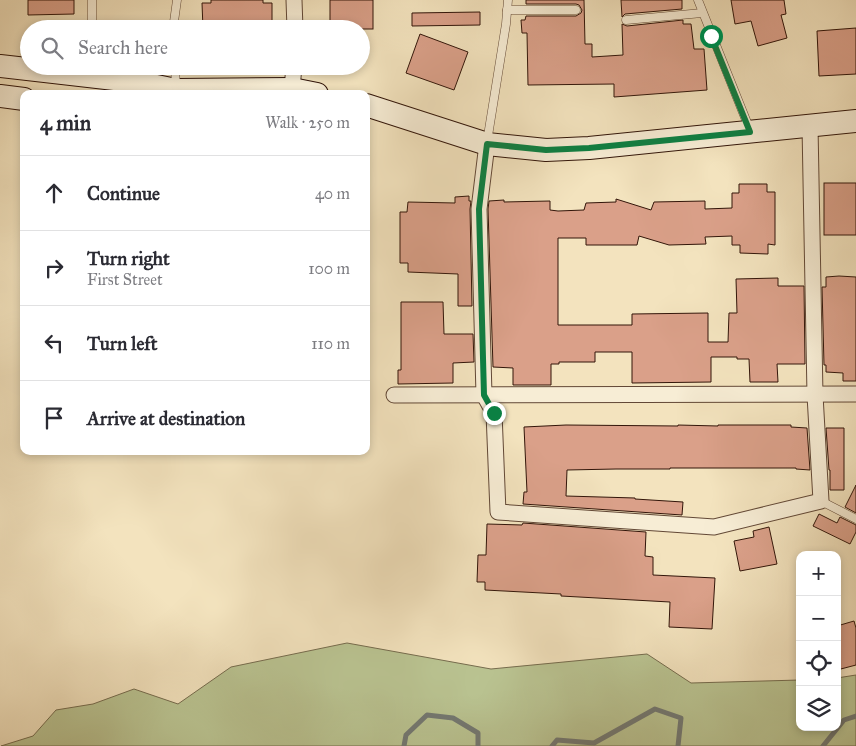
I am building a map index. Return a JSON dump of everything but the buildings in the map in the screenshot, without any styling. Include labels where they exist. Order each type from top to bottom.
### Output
[{"type":"street","points":[[294,0],[295,20]]},
{"type":"street","points":[[0,66],[20,67]]},
{"type":"street","points":[[109,75],[162,90]]},
{"type":"street","points":[[292,90],[293,75]]},
{"type":"street","points":[[0,96],[20,98]]},
{"type":"street","points":[[370,106],[487,144],[546,150],[589,148],[856,121]]},
{"type":"street","points":[[487,144],[479,209],[484,395],[494,413],[498,512],[714,527],[821,501],[815,395],[810,126]]},
{"type":"street","points":[[394,395],[856,394]]},
{"type":"lane","points":[[92,0],[92,20]]},
{"type":"lane","points":[[174,20],[177,0]]},
{"type":"lane","points":[[487,144],[508,0]]},
{"type":"lane","points":[[698,0],[750,132]]},
{"type":"lane","points":[[507,10],[576,10]]},
{"type":"lane","points":[[626,20],[702,13]]},
{"type":"lane","points":[[169,90],[173,75]]},
{"type":"lane","points":[[821,501],[856,519]]},
{"type":"green space","points":[[347,643],[491,669],[647,654],[691,683],[796,680],[796,731],[841,731],[841,677],[856,675],[856,746],[1,746],[33,736],[56,710],[93,704],[134,689],[178,704],[231,667]]},
{"type":"waterway","points":[[552,746],[557,740],[594,743],[655,709],[681,718],[678,746]]},
{"type":"waterway","points":[[404,746],[406,735],[427,715],[453,718],[478,733],[478,746]]},
{"type":"waterway","points":[[823,746],[844,720],[856,716]]},
{"type":"route","points":[[494,413],[484,395],[479,209],[487,144],[546,150],[589,148],[750,132],[711,36]]}]
